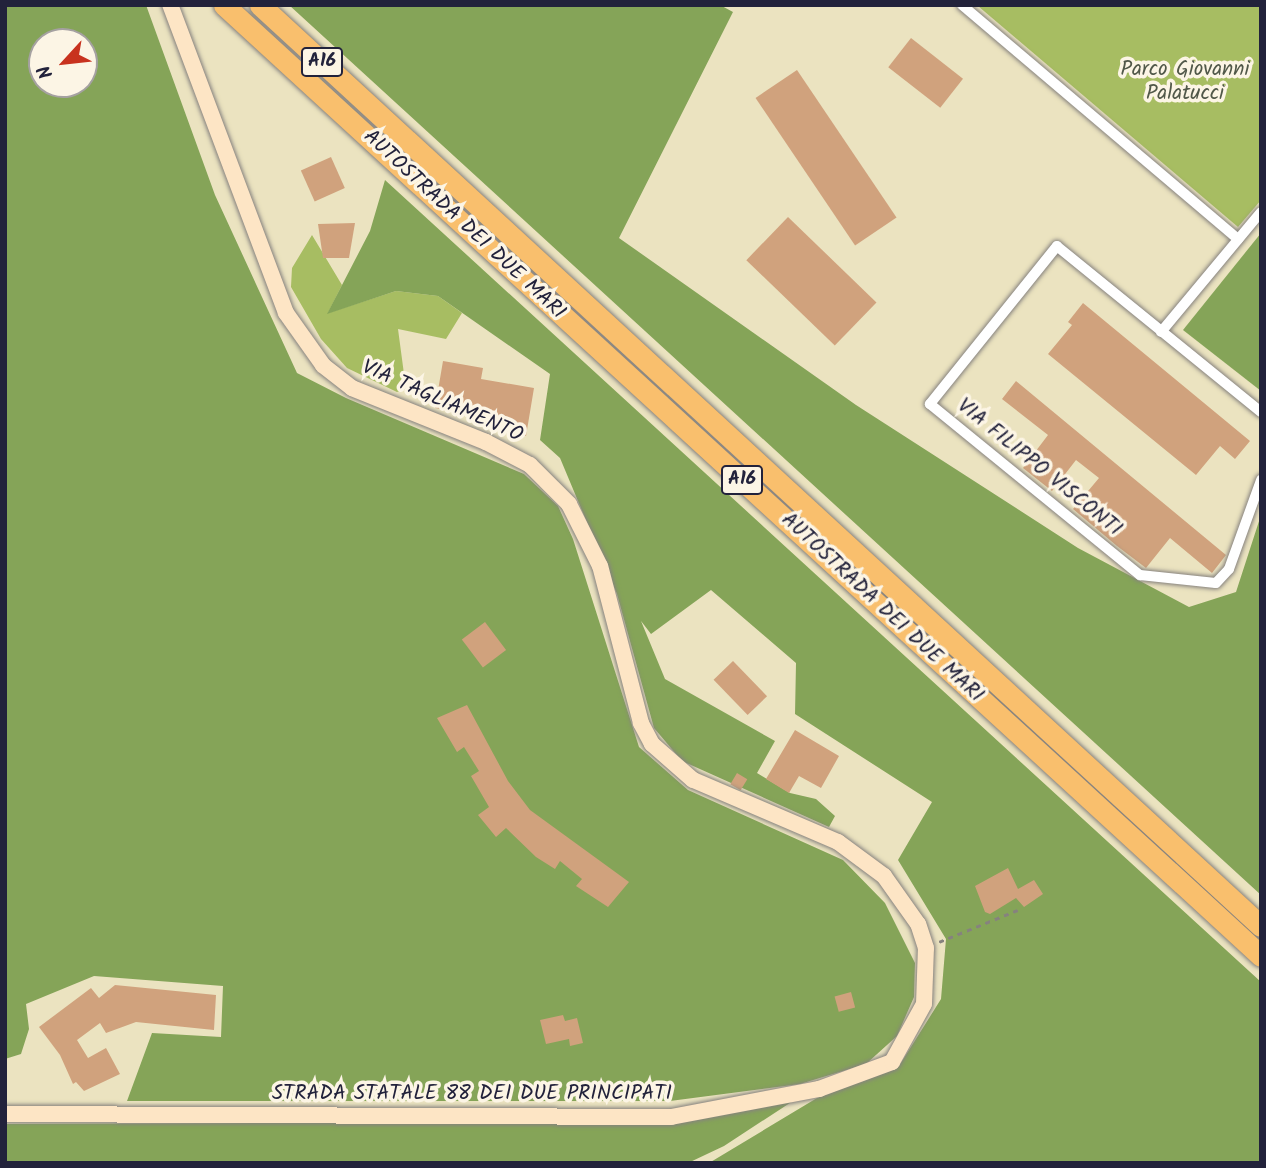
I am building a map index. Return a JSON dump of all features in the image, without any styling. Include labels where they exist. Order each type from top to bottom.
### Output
[{"type":"highway","name":"AUTOSTRADA DEI DUE MARI","points":[[224,5],[1261,956]]},
{"type":"highway","name":"AUTOSTRADA DEI DUE MARI","points":[[260,5],[1261,926]]},
{"type":"main road","name":"VIA TAGLIAMENTO","points":[[170,5],[286,313],[323,365],[352,388],[486,442],[530,465],[569,504],[600,566],[640,723],[652,744],[693,780],[851,850]]},
{"type":"main road","name":"STRADA STATALE 88 DEI DUE PRINCIPATI","points":[[5,1114],[671,1117],[819,1090],[892,1062],[924,1004],[926,948],[918,924],[884,876],[851,850]]},
{"type":"street","points":[[962,5],[1238,240]]},
{"type":"street","points":[[1161,332],[1261,212]]},
{"type":"street","name":"VIA FILIPPO VISCONTI","points":[[1261,412],[1057,246],[930,404],[1140,575],[1216,583],[1229,569],[1261,480]]},
{"type":"path","points":[[926,948],[1018,910]]},
{"type":"green space","points":[[5,5],[146,5],[215,195],[297,373],[346,398],[524,474],[558,506],[573,539],[639,747],[688,790],[843,860],[885,903],[915,963],[914,997],[897,1036],[866,1064],[800,1084],[670,1101],[127,1101],[152,1033],[221,1037],[223,986],[94,976],[26,1004],[29,1029],[21,1054],[5,1059]]},
{"type":"green space","points":[[289,5],[720,5],[733,12],[619,238],[856,405],[1078,548],[1189,607],[1236,592],[1261,515],[1261,895]]},
{"type":"green space","name":"Parco Giovanni Palatucci","points":[[1261,5],[1261,200],[1238,227],[978,6]]},
{"type":"green space","points":[[385,180],[1261,982],[1261,1163],[709,1163],[817,1098],[899,1066],[941,999],[946,939],[898,860],[932,802],[795,714],[796,663],[711,590],[651,634],[641,621],[665,679],[775,741],[757,773],[790,793],[816,799],[835,816],[829,827],[682,761],[654,728],[617,594],[560,458],[540,440],[550,374],[438,296],[396,291],[327,314],[370,231]]},
{"type":"green space","points":[[1261,233],[1261,391],[1183,330]]},
{"type":"green space","points":[[312,235],[342,285],[328,313],[396,291],[438,296],[462,313],[446,339],[398,329],[406,389],[397,392],[347,368],[321,339],[291,287],[292,268]]},
{"type":"green space","points":[[799,1097],[724,1146],[688,1163],[5,1163],[5,1124],[687,1121]]},
{"type":"building","points":[[911,38],[963,79],[940,108],[888,67]]},
{"type":"building","points":[[797,70],[897,218],[855,246],[756,98]]},
{"type":"building","points":[[331,157],[345,188],[315,201],[301,170]]},
{"type":"building","points":[[788,217],[876,302],[835,346],[746,260]]},
{"type":"building","points":[[355,223],[349,258],[323,258],[318,224]]},
{"type":"building","points":[[1083,303],[1250,441],[1235,459],[1220,446],[1196,475],[1048,354],[1072,325],[1068,322]]},
{"type":"building","points":[[443,361],[483,368],[481,379],[534,388],[526,436],[490,429],[492,418],[435,408]]},
{"type":"building","points":[[1016,381],[1226,555],[1212,573],[1170,538],[1146,568],[1117,546],[1073,509],[1099,478],[1076,460],[1052,491],[1023,468],[1048,435],[1002,399]]},
{"type":"building","points":[[485,622],[506,650],[483,667],[462,639]]},
{"type":"building","points":[[733,661],[767,696],[748,715],[714,680]]},
{"type":"building","points":[[467,705],[508,781],[530,810],[629,882],[608,907],[576,886],[582,879],[560,861],[555,869],[536,857],[506,828],[496,837],[478,815],[489,807],[471,776],[479,771],[464,747],[457,752],[437,718]]},
{"type":"building","points":[[795,730],[839,756],[821,788],[799,776],[789,793],[766,779]]},
{"type":"building","points":[[737,773],[747,779],[741,790],[730,784]]},
{"type":"building","points":[[1008,868],[1018,889],[1034,880],[1043,894],[1024,907],[1016,898],[990,914],[985,912],[975,886]]},
{"type":"building","points":[[115,985],[216,995],[214,1030],[136,1022],[106,1033],[100,1023],[77,1040],[88,1058],[106,1048],[120,1074],[84,1091],[76,1082],[73,1084],[60,1055],[39,1027],[91,988],[99,998]]},
{"type":"building","points":[[851,992],[855,1007],[839,1012],[835,996]]},
{"type":"building","points":[[563,1015],[565,1021],[577,1018],[583,1043],[570,1046],[569,1039],[546,1044],[540,1020]]}]
